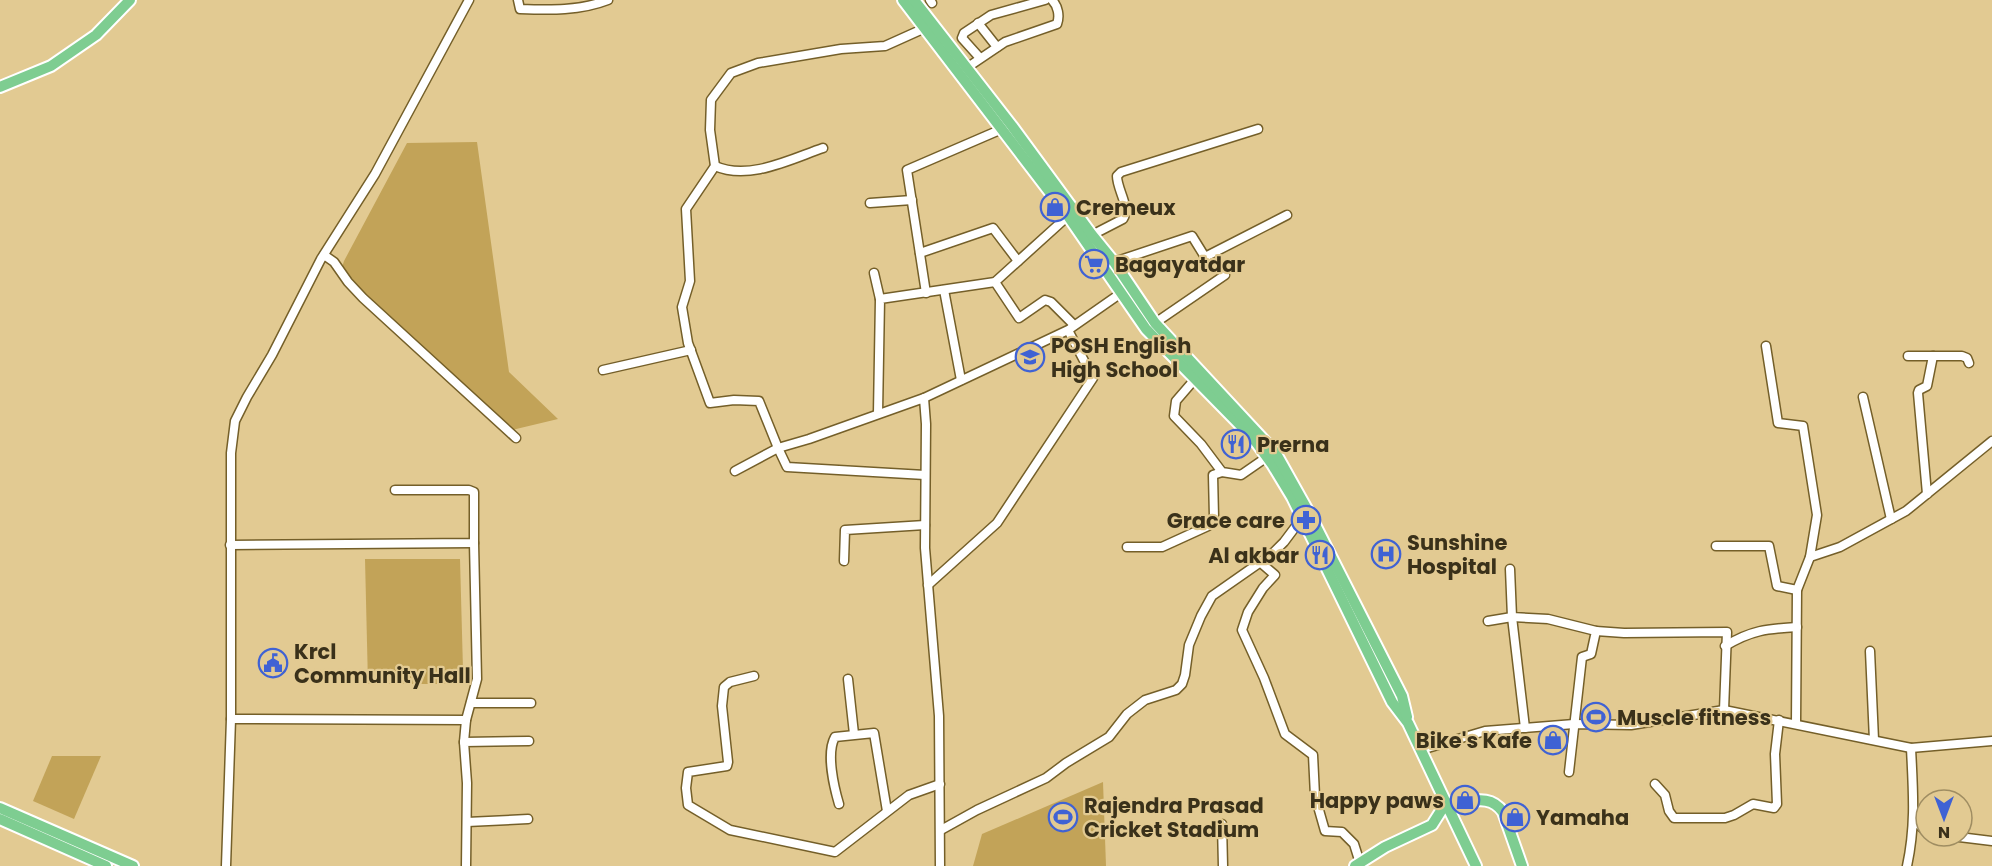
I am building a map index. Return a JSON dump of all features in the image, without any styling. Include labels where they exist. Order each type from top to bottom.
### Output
[{"type":"main road","points":[[0,87],[51,66],[96,35],[130,0]]},
{"type":"main road","points":[[903,0],[963,70],[1114,262],[1155,323],[1275,452],[1304,504],[1335,575]]},
{"type":"main road","points":[[914,0],[949,44],[963,70],[1002,129],[1068,216],[1146,329],[1252,438],[1267,457],[1292,497],[1402,696],[1408,723],[1476,866]]},
{"type":"main road","points":[[1446,803],[1482,800],[1498,805],[1503,812],[1522,866]]},
{"type":"main road","points":[[1358,864],[1385,847],[1431,825],[1446,803]]},
{"type":"main road","points":[[0,808],[133,866]]},
{"type":"main road","points":[[0,819],[106,866]]},
{"type":"street","points":[[226,866],[231,719],[231,453],[235,421],[324,255],[375,174],[469,0]]},
{"type":"street","points":[[518,0],[520,9],[560,10],[598,4],[608,0]]},
{"type":"street","points":[[949,44],[991,15],[1045,0]]},
{"type":"street","points":[[963,70],[1005,42],[1057,24],[1059,19],[1057,9],[1052,0]]},
{"type":"street","points":[[978,22],[997,47]]},
{"type":"street","points":[[925,28],[885,46],[841,49],[758,63],[731,73],[711,100],[710,130],[715,166],[686,209],[690,281],[682,307],[691,351],[710,403],[734,400],[759,401],[787,467],[925,475]]},
{"type":"street","points":[[962,35],[962,38],[980,58]]},
{"type":"street","points":[[926,293],[907,170],[1002,129]]},
{"type":"street","points":[[1092,235],[1123,219],[1126,215],[1126,208],[1117,182],[1117,176],[1121,172],[1258,129]]},
{"type":"street","points":[[715,166],[723,170],[761,170],[823,148]]},
{"type":"street","points":[[870,203],[912,200]]},
{"type":"street","points":[[880,298],[995,282],[1068,216]]},
{"type":"street","points":[[1114,262],[1192,236],[1205,257],[1287,216]]},
{"type":"street","points":[[920,253],[993,228],[1018,261]]},
{"type":"street","points":[[324,255],[334,262],[363,298],[516,438]]},
{"type":"street","points":[[874,273],[880,298],[878,413]]},
{"type":"street","points":[[1155,323],[1225,275]]},
{"type":"street","points":[[928,585],[997,523],[1093,378],[1071,328],[1051,302],[1045,300],[1019,318],[995,282]]},
{"type":"street","points":[[735,471],[778,448],[924,398],[1071,328],[1130,287]]},
{"type":"street","points":[[944,290],[961,380]]},
{"type":"street","points":[[1766,346],[1778,423],[1803,426],[1817,515],[1810,556],[1797,590],[1796,723]]},
{"type":"street","points":[[603,370],[691,351]]},
{"type":"street","points":[[1908,356],[1962,356],[1967,358],[1969,363]]},
{"type":"street","points":[[1927,494],[1918,393],[1927,386],[1933,356]]},
{"type":"street","points":[[1195,379],[1176,401],[1174,416],[1201,444],[1221,472]]},
{"type":"street","points":[[1863,397],[1891,519]]},
{"type":"street","points":[[924,398],[925,525],[939,717],[940,866]]},
{"type":"street","points":[[1810,556],[1840,547],[1906,511],[1992,441]]},
{"type":"street","points":[[1127,547],[1162,547],[1208,526],[1214,517],[1213,475],[1221,472],[1241,475],[1267,457]]},
{"type":"street","points":[[395,490],[469,490],[474,492],[477,679],[466,720],[464,742],[466,866]]},
{"type":"street","points":[[941,830],[977,810],[1046,778],[1109,737],[1127,714],[1145,700],[1176,690],[1182,684],[1185,675],[1189,645],[1212,596],[1261,563],[1284,542],[1302,518]]},
{"type":"street","points":[[844,561],[845,530],[925,525]]},
{"type":"street","points":[[230,545],[474,543]]},
{"type":"street","points":[[1716,546],[1769,546],[1777,586],[1797,590]]},
{"type":"street","points":[[1261,563],[1275,575],[1263,588],[1248,612],[1242,630],[1264,678],[1285,734],[1313,755],[1315,796],[1325,831],[1342,832],[1354,844],[1358,864]]},
{"type":"street","points":[[1510,568],[1512,617],[1525,728]]},
{"type":"street","points":[[1488,621],[1512,617],[1548,619],[1596,631],[1624,633],[1727,632],[1724,710]]},
{"type":"street","points":[[1725,646],[1743,635],[1767,629],[1797,627]]},
{"type":"street","points":[[1569,772],[1582,657],[1591,654],[1596,631]]},
{"type":"street","points":[[1870,651],[1874,740]]},
{"type":"street","points":[[754,676],[730,682],[724,687],[722,706],[727,766],[687,772],[688,805],[730,830],[835,852],[909,795],[940,783]]},
{"type":"street","points":[[848,679],[854,734]]},
{"type":"street","points":[[471,703],[531,703]]},
{"type":"street","points":[[1421,750],[1485,731],[1574,724],[1631,725],[1724,710],[1911,748],[1992,741]]},
{"type":"street","points":[[231,719],[466,720]]},
{"type":"street","points":[[1655,784],[1665,795],[1669,811],[1674,818],[1725,818],[1752,804],[1774,808],[1777,804],[1775,754],[1779,720]]},
{"type":"street","points":[[839,804],[834,786],[831,745],[835,737],[874,733],[887,811]]},
{"type":"street","points":[[464,742],[529,741]]},
{"type":"street","points":[[1907,866],[1914,821],[1911,748]]},
{"type":"street","points":[[467,822],[528,819]]},
{"type":"street","points":[[1222,824],[1223,866]]},
{"type":"street","points":[[1974,839],[1992,841]]},
{"type":"shaded area","points":[[477,142],[509,372],[558,419],[512,430],[340,274],[344,261],[407,143]]},
{"type":"shaded area","points":[[365,559],[460,559],[463,670],[448,684],[368,684]]},
{"type":"shaded area","points":[[52,756],[101,756],[74,819],[33,801]]},
{"type":"shaded area","name":"Rajendra Prasad Cricket Stadium","points":[[1103,782],[1106,866],[973,866],[982,834]]},
{"type":"place","name":"Cremeux","points":[[1055,207]]},
{"type":"place","name":"Bagayatdar","points":[[1094,264]]},
{"type":"place","name":"POSH English High School","points":[[1030,357]]},
{"type":"place","name":"Prerna","points":[[1236,444]]},
{"type":"place","name":"Grace care","points":[[1306,520]]},
{"type":"place","name":"Sunshine Hospital","points":[[1386,554]]},
{"type":"place","name":"Al akbar","points":[[1320,555]]},
{"type":"place","name":"Krcl Community Hall","points":[[273,663]]},
{"type":"place","name":"Muscle fitness","points":[[1596,717]]},
{"type":"place","name":"Bike's Kafe","points":[[1553,740]]},
{"type":"place","name":"Happy paws","points":[[1465,800]]},
{"type":"place","name":"Rajendra Prasad Cricket Stadium","points":[[1063,817]]},
{"type":"place","name":"Yamaha","points":[[1515,817]]}]
